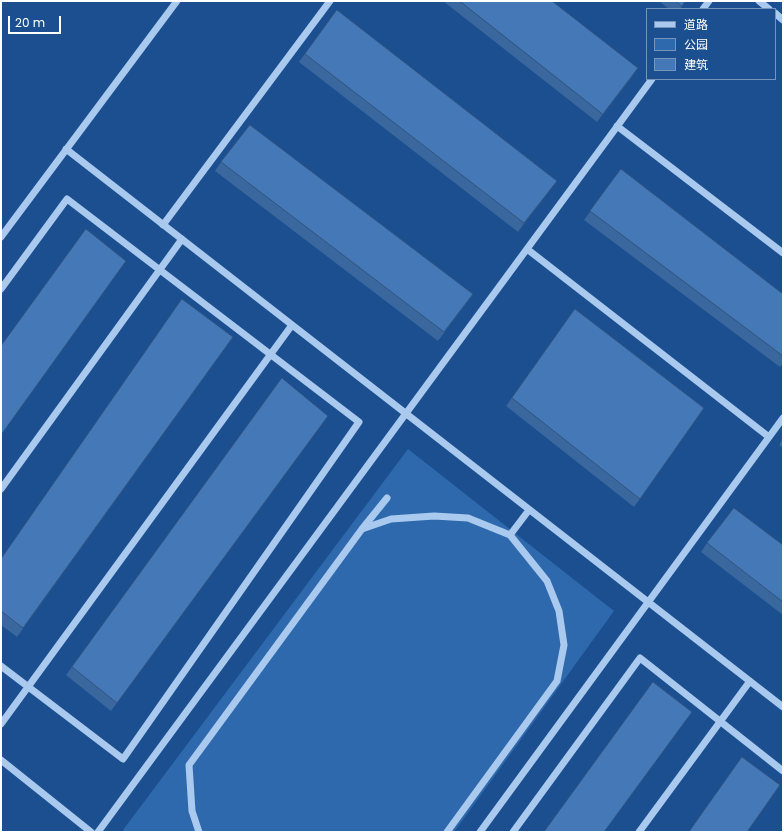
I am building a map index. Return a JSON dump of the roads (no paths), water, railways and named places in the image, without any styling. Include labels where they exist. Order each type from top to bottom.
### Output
[{"type":"street","points":[[1,237],[177,1]]},
{"type":"street","points":[[163,225],[330,1]]},
{"type":"street","points":[[759,1],[768,8]]},
{"type":"street","points":[[98,832],[651,80]]},
{"type":"street","points":[[617,126],[783,253]]},
{"type":"street","points":[[66,149],[783,707]]},
{"type":"street","points":[[1,289],[68,199],[359,422],[123,759],[1,666]]},
{"type":"street","points":[[1,489],[182,239]]},
{"type":"street","points":[[527,249],[769,437]]},
{"type":"street","points":[[1,724],[292,325]]},
{"type":"street","points":[[480,832],[783,418]]},
{"type":"street","points":[[199,832],[192,811],[189,765],[362,529],[387,498]]},
{"type":"street","points":[[510,535],[529,510]]},
{"type":"street","points":[[362,529],[391,519],[434,516],[468,518],[510,535],[547,581],[560,611],[564,645],[557,681],[447,832]]},
{"type":"street","points":[[513,832],[640,658],[783,771]]},
{"type":"street","points":[[639,832],[750,681]]},
{"type":"street","points":[[1,760],[91,832]]}]
